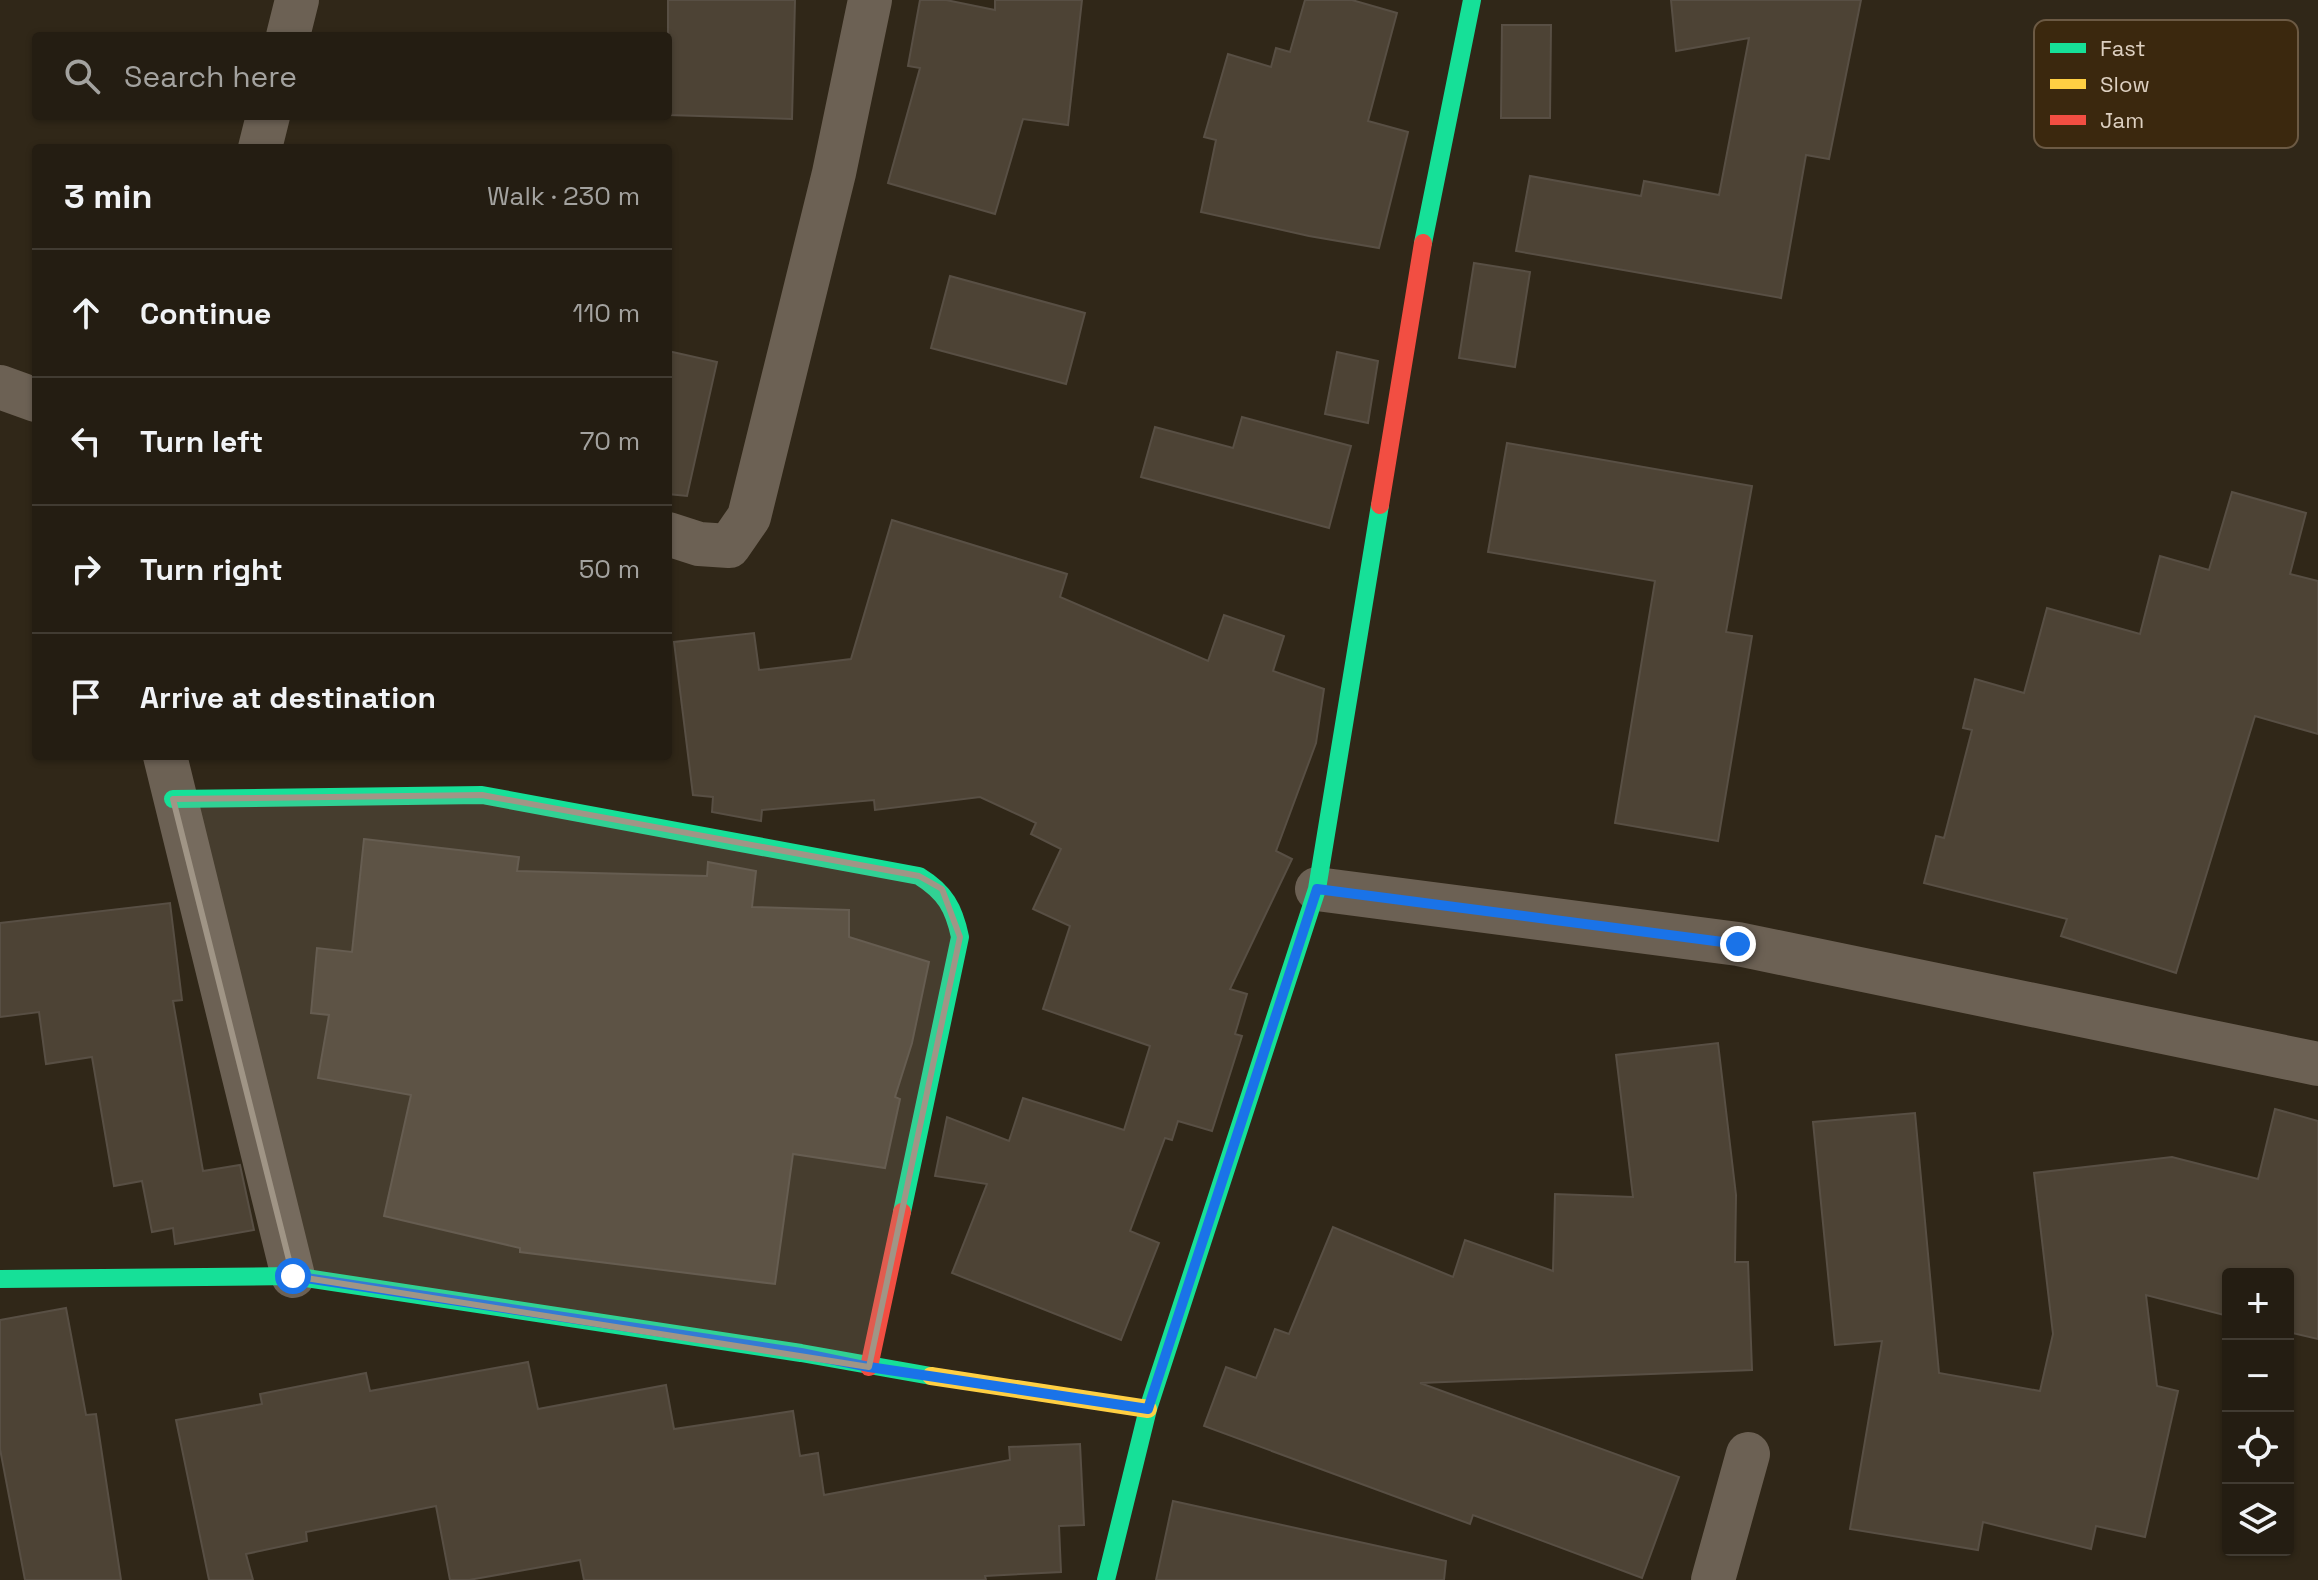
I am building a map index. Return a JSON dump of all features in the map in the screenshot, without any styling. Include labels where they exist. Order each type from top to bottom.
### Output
[{"type":"street","points":[[289,32],[297,0]]},
{"type":"street","points":[[672,535],[699,544],[729,546],[749,517],[834,173],[870,0]]},
{"type":"street","points":[[1106,1580],[1148,1409],[1317,889],[1429,203],[1472,0]]},
{"type":"street","points":[[261,144],[267,120]]},
{"type":"street","points":[[0,387],[32,399]]},
{"type":"street","points":[[166,760],[293,1276]]},
{"type":"street","points":[[173,799],[482,795],[919,876],[942,889],[955,910],[960,937],[869,1367]]},
{"type":"street","points":[[1317,889],[1738,944],[2318,1064]]},
{"type":"street","points":[[0,1279],[293,1276],[1148,1409]]},
{"type":"street","points":[[1713,1580],[1748,1454]]},
{"type":"highlighted area","points":[[482,795],[919,876],[942,889],[960,937],[869,1367],[293,1276],[173,799]]},
{"type":"building","points":[[668,0],[795,0],[792,119],[672,115],[672,32],[668,32]]},
{"type":"building","points":[[920,0],[946,0],[995,10],[995,0],[1082,0],[1068,125],[1023,119],[995,214],[888,183],[920,68],[908,66]]},
{"type":"building","points":[[1305,0],[1352,0],[1397,13],[1368,121],[1408,132],[1379,248],[1201,212],[1216,140],[1204,137],[1228,54],[1271,67],[1276,48],[1290,52]]},
{"type":"building","points":[[1671,0],[1861,0],[1829,159],[1806,155],[1781,298],[1516,251],[1530,176],[1641,196],[1644,181],[1719,195],[1749,38],[1676,51]]},
{"type":"building","points":[[1502,25],[1551,25],[1550,118],[1501,118]]},
{"type":"building","points":[[1474,263],[1530,272],[1515,367],[1459,358]]},
{"type":"building","points":[[950,276],[1085,313],[1066,384],[931,348]]},
{"type":"building","points":[[672,352],[717,362],[687,496],[672,494]]},
{"type":"building","points":[[1337,352],[1378,361],[1368,423],[1325,414]]},
{"type":"building","points":[[1242,417],[1351,446],[1329,528],[1141,477],[1155,427],[1233,448]]},
{"type":"building","points":[[1507,443],[1752,486],[1726,632],[1752,636],[1718,841],[1615,823],[1655,581],[1488,552]]},
{"type":"building","points":[[2232,492],[2306,513],[2290,574],[2318,581],[2318,734],[2255,716],[2176,973],[2061,936],[2067,919],[1924,883],[1936,836],[1944,838],[1972,730],[1963,728],[1975,679],[2024,693],[2047,608],[2140,634],[2160,556],[2209,570]]},
{"type":"building","points":[[892,520],[1067,574],[1060,597],[1208,661],[1224,615],[1284,636],[1273,671],[1324,689],[1316,743],[1276,851],[1292,859],[1230,989],[1247,994],[1235,1034],[1242,1036],[1212,1131],[1178,1121],[1172,1140],[1165,1138],[1130,1231],[1159,1243],[1121,1340],[952,1273],[987,1184],[935,1176],[947,1117],[1009,1141],[1023,1098],[1124,1130],[1150,1046],[1043,1009],[1070,926],[1033,909],[1061,849],[1031,834],[1036,823],[980,797],[875,810],[874,800],[762,810],[761,821],[712,812],[713,797],[693,795],[674,642],[754,633],[759,670],[851,659]]},
{"type":"building","points":[[364,839],[519,857],[517,871],[707,876],[708,862],[756,871],[752,907],[849,910],[849,937],[929,962],[912,1043],[895,1097],[900,1099],[885,1168],[793,1154],[775,1284],[520,1252],[520,1248],[384,1216],[411,1095],[318,1078],[329,1015],[311,1013],[317,948],[352,952]]},
{"type":"building","points":[[170,903],[182,1000],[173,1001],[203,1171],[240,1165],[254,1230],[175,1244],[173,1228],[152,1232],[142,1181],[114,1186],[92,1057],[46,1064],[39,1012],[0,1017],[0,923]]},
{"type":"building","points":[[1718,1043],[1736,1195],[1735,1262],[1748,1262],[1752,1370],[1420,1383],[1679,1477],[1642,1578],[1473,1515],[1470,1524],[1204,1426],[1226,1367],[1256,1378],[1275,1329],[1289,1334],[1333,1227],[1453,1277],[1465,1240],[1553,1271],[1555,1194],[1633,1197],[1616,1055]]},
{"type":"building","points":[[2275,1109],[2318,1121],[2318,1339],[2294,1333],[2294,1268],[2222,1268],[2222,1314],[2146,1295],[2157,1386],[2178,1391],[2145,1537],[2096,1526],[2091,1549],[1983,1522],[1978,1550],[1850,1529],[1882,1341],[1835,1345],[1813,1122],[1915,1113],[1939,1373],[2040,1391],[2053,1334],[2034,1173],[2172,1157],[2258,1179]]},
{"type":"building","points":[[66,1308],[86,1415],[96,1414],[121,1580],[25,1580],[0,1449],[0,1320]]},
{"type":"building","points":[[528,1362],[538,1409],[666,1385],[674,1429],[793,1411],[800,1456],[818,1453],[824,1495],[1010,1460],[1009,1447],[1080,1444],[1084,1525],[1059,1526],[1061,1572],[985,1576],[986,1580],[584,1580],[580,1560],[469,1580],[450,1580],[436,1506],[306,1532],[307,1541],[246,1554],[253,1580],[209,1580],[176,1420],[262,1404],[260,1394],[366,1373],[370,1391]]},
{"type":"building","points":[[1173,1501],[1446,1561],[1444,1580],[1156,1580]]},
{"type":"traffic: fast","points":[[1423,243],[1472,0]]},
{"type":"traffic: fast","points":[[1106,1580],[1148,1409],[1317,889],[1380,505]]},
{"type":"traffic: fast","points":[[173,799],[482,795],[919,876],[936,888],[947,902],[960,937],[902,1212]]},
{"type":"traffic: fast","points":[[0,1279],[293,1276],[801,1353],[931,1376]]},
{"type":"traffic: slow","points":[[931,1376],[1148,1409]]},
{"type":"traffic: jam","points":[[1380,505],[1423,243]]},
{"type":"traffic: jam","points":[[869,1367],[902,1212]]},
{"type":"route","points":[[293,1276],[1148,1409],[1317,889],[1738,944]]}]
